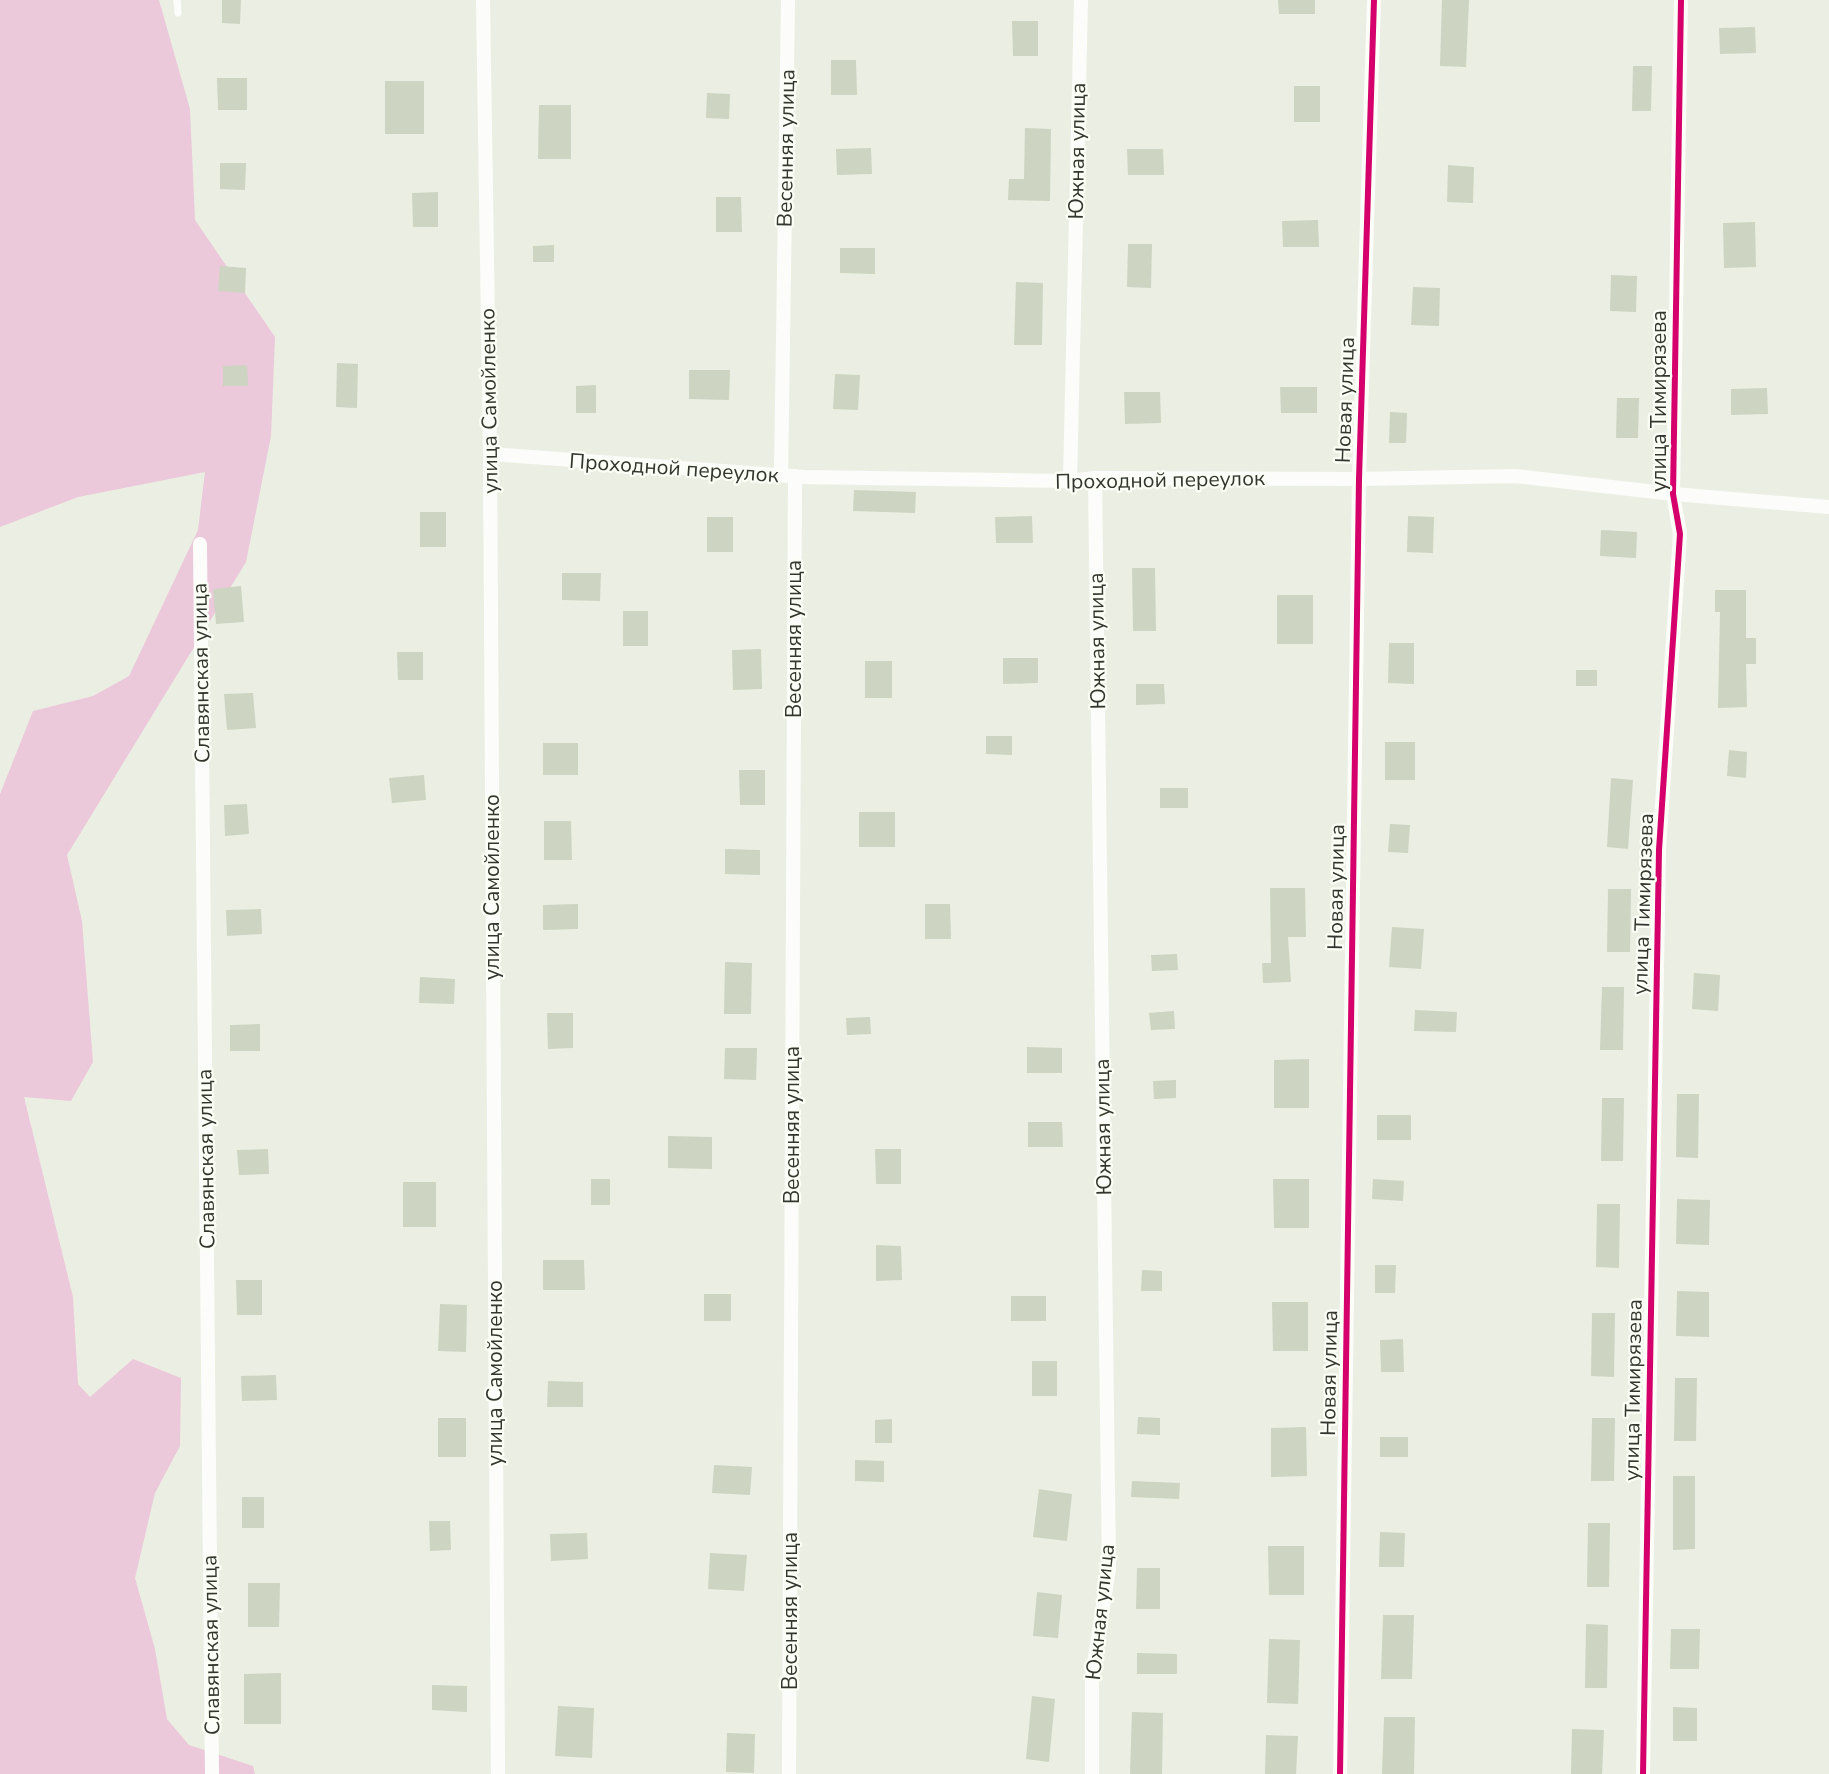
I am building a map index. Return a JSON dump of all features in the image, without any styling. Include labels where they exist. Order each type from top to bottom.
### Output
[{"type":"street","name":"улица Самойленко","points":[[483,0],[490,454],[498,1774]]},
{"type":"street","name":"Весенняя улица","points":[[788,0],[789,1774]]},
{"type":"street","name":"Южная улица","points":[[1070,481],[1081,0]]},
{"type":"street","name":"Новая улица","points":[[1340,1774],[1359,479],[1374,0]]},
{"type":"street","name":"улица Тимирязева","points":[[1643,1774],[1659,850],[1680,534],[1673,494],[1681,0]]},
{"type":"street","name":"Проходной переулок","points":[[490,454],[788,476],[1070,481],[1095,478],[1359,479],[1515,476],[1673,494],[1829,507]]},
{"type":"street","name":"Южная улица","points":[[1092,1774],[1092,1676],[1109,1569],[1095,478]]},
{"type":"street","name":"Славянская улица","points":[[200,544],[212,1774]]},
{"type":"lane","points":[[177,0],[178,13]]},
{"type":"shaded area","points":[[0,0],[159,0],[190,109],[195,220],[275,337],[271,436],[246,562],[67,855],[82,921],[93,1062],[71,1101],[24,1097],[73,1297],[78,1384],[90,1397],[133,1359],[181,1378],[180,1446],[155,1493],[135,1578],[155,1649],[167,1719],[189,1745],[253,1766],[255,1774],[0,1774],[0,794],[33,711],[93,696],[129,676],[198,530],[205,472],[78,497],[0,527]]},
{"type":"building","points":[[222,0],[241,0],[240,24],[222,23]]},
{"type":"building","points":[[1278,0],[1315,0],[1315,14],[1279,14]]},
{"type":"building","points":[[1442,0],[1469,0],[1466,67],[1440,66]]},
{"type":"building","points":[[1012,21],[1038,21],[1038,56],[1013,56]]},
{"type":"building","points":[[1755,27],[1756,53],[1720,54],[1719,28]]},
{"type":"building","points":[[831,60],[856,60],[857,95],[831,95]]},
{"type":"building","points":[[1633,66],[1652,66],[1651,111],[1632,111]]},
{"type":"building","points":[[217,78],[247,78],[247,110],[218,110]]},
{"type":"building","points":[[385,81],[424,81],[424,134],[385,134]]},
{"type":"building","points":[[1294,86],[1320,86],[1320,122],[1294,122]]},
{"type":"building","points":[[707,93],[730,94],[729,119],[706,118]]},
{"type":"building","points":[[539,105],[571,105],[571,159],[538,159]]},
{"type":"building","points":[[1025,128],[1051,129],[1050,201],[1008,200],[1009,179],[1024,179]]},
{"type":"building","points":[[871,148],[872,174],[837,175],[836,149]]},
{"type":"building","points":[[1127,149],[1163,149],[1164,175],[1128,175]]},
{"type":"building","points":[[220,163],[246,163],[245,190],[220,189]]},
{"type":"building","points":[[1448,165],[1474,167],[1473,203],[1447,202]]},
{"type":"building","points":[[438,192],[438,227],[413,227],[412,193]]},
{"type":"building","points":[[716,197],[741,197],[742,232],[716,232]]},
{"type":"building","points":[[1318,220],[1319,247],[1283,247],[1282,221]]},
{"type":"building","points":[[1755,222],[1756,267],[1724,268],[1723,223]]},
{"type":"building","points":[[1128,244],[1152,244],[1151,288],[1127,287]]},
{"type":"building","points":[[554,245],[554,262],[533,262],[533,246]]},
{"type":"building","points":[[840,248],[875,248],[875,274],[840,273]]},
{"type":"building","points":[[220,266],[246,268],[245,293],[218,291]]},
{"type":"building","points":[[1611,275],[1637,276],[1636,312],[1610,311]]},
{"type":"building","points":[[1016,282],[1043,283],[1042,345],[1014,345]]},
{"type":"building","points":[[1413,287],[1440,288],[1439,326],[1411,325]]},
{"type":"building","points":[[337,363],[358,364],[357,408],[336,407]]},
{"type":"building","points":[[247,365],[248,386],[223,386],[223,366]]},
{"type":"building","points":[[689,370],[730,370],[729,400],[689,399]]},
{"type":"building","points":[[835,374],[860,375],[858,410],[833,409]]},
{"type":"building","points":[[596,385],[596,413],[576,413],[576,386]]},
{"type":"building","points":[[1280,387],[1317,387],[1317,413],[1281,413]]},
{"type":"building","points":[[1767,388],[1768,414],[1731,415],[1731,389]]},
{"type":"building","points":[[1124,392],[1160,392],[1161,423],[1125,424]]},
{"type":"building","points":[[1617,398],[1639,398],[1638,438],[1616,438]]},
{"type":"building","points":[[1390,412],[1407,413],[1406,443],[1389,443]]},
{"type":"building","points":[[854,490],[916,492],[915,513],[853,511]]},
{"type":"building","points":[[420,512],[446,512],[446,547],[420,547]]},
{"type":"building","points":[[1032,516],[1033,543],[996,543],[995,517]]},
{"type":"building","points":[[1408,516],[1434,517],[1433,553],[1407,552]]},
{"type":"building","points":[[707,517],[733,517],[733,552],[707,552]]},
{"type":"building","points":[[1601,530],[1637,532],[1636,558],[1600,556]]},
{"type":"building","points":[[1132,568],[1155,568],[1156,631],[1133,631]]},
{"type":"building","points":[[562,573],[601,573],[600,601],[562,600]]},
{"type":"building","points":[[241,586],[244,622],[216,624],[213,589]]},
{"type":"building","points":[[1715,590],[1746,590],[1746,638],[1756,638],[1756,664],[1746,664],[1747,707],[1718,708],[1720,612],[1715,612]]},
{"type":"building","points":[[1277,595],[1313,595],[1313,644],[1277,644]]},
{"type":"building","points":[[623,611],[648,611],[648,646],[623,646]]},
{"type":"building","points":[[1389,643],[1414,643],[1414,684],[1388,683]]},
{"type":"building","points":[[761,649],[762,689],[733,690],[732,650]]},
{"type":"building","points":[[397,652],[423,652],[423,680],[398,680]]},
{"type":"building","points":[[1003,658],[1038,658],[1038,683],[1003,684]]},
{"type":"building","points":[[865,661],[892,661],[892,698],[865,698]]},
{"type":"building","points":[[1576,670],[1597,670],[1597,686],[1576,686]]},
{"type":"building","points":[[1136,684],[1164,684],[1165,704],[1136,705]]},
{"type":"building","points":[[253,693],[256,728],[227,730],[224,694]]},
{"type":"building","points":[[986,736],[1012,736],[1012,755],[986,754]]},
{"type":"building","points":[[1385,742],[1415,742],[1415,780],[1385,780]]},
{"type":"building","points":[[543,743],[578,743],[578,775],[543,775]]},
{"type":"building","points":[[1729,750],[1747,752],[1746,778],[1727,776]]},
{"type":"building","points":[[739,770],[765,770],[765,805],[740,805]]},
{"type":"building","points":[[424,775],[426,800],[392,803],[389,778]]},
{"type":"building","points":[[1611,778],[1633,780],[1628,849],[1607,847]]},
{"type":"building","points":[[1160,788],[1188,788],[1188,808],[1160,808]]},
{"type":"building","points":[[247,804],[249,834],[225,836],[224,805]]},
{"type":"building","points":[[859,812],[895,812],[895,847],[859,847]]},
{"type":"building","points":[[544,821],[571,821],[572,860],[544,860]]},
{"type":"building","points":[[1390,824],[1410,825],[1408,853],[1388,852]]},
{"type":"building","points":[[725,849],[760,850],[760,875],[725,874]]},
{"type":"building","points":[[1270,888],[1305,888],[1306,937],[1288,937],[1291,982],[1263,983],[1262,963],[1271,963]]},
{"type":"building","points":[[1608,889],[1631,889],[1630,952],[1607,952]]},
{"type":"building","points":[[578,904],[578,929],[543,930],[543,905]]},
{"type":"building","points":[[925,904],[950,904],[951,939],[925,939]]},
{"type":"building","points":[[261,909],[262,934],[227,936],[226,910]]},
{"type":"building","points":[[1392,927],[1424,929],[1421,969],[1389,967]]},
{"type":"building","points":[[1177,954],[1178,970],[1152,971],[1151,955]]},
{"type":"building","points":[[725,962],[752,963],[751,1014],[724,1014]]},
{"type":"building","points":[[1694,973],[1720,975],[1718,1011],[1692,1009]]},
{"type":"building","points":[[420,977],[455,979],[454,1004],[419,1003]]},
{"type":"building","points":[[1602,987],[1624,987],[1623,1050],[1600,1050]]},
{"type":"building","points":[[1415,1010],[1457,1012],[1456,1032],[1414,1031]]},
{"type":"building","points":[[1174,1011],[1175,1029],[1151,1030],[1149,1013]]},
{"type":"building","points":[[547,1013],[573,1013],[573,1048],[548,1049]]},
{"type":"building","points":[[870,1017],[871,1034],[847,1035],[846,1018]]},
{"type":"building","points":[[260,1024],[260,1051],[230,1051],[230,1025]]},
{"type":"building","points":[[1027,1047],[1062,1048],[1062,1073],[1027,1073]]},
{"type":"building","points":[[725,1048],[757,1048],[756,1080],[724,1079]]},
{"type":"building","points":[[1309,1059],[1309,1108],[1274,1108],[1274,1060]]},
{"type":"building","points":[[1176,1080],[1176,1098],[1154,1099],[1153,1081]]},
{"type":"building","points":[[1677,1094],[1699,1094],[1698,1158],[1676,1157]]},
{"type":"building","points":[[1602,1098],[1624,1098],[1623,1161],[1601,1161]]},
{"type":"building","points":[[1377,1115],[1411,1115],[1411,1140],[1377,1140]]},
{"type":"building","points":[[1028,1122],[1062,1122],[1063,1147],[1028,1147]]},
{"type":"building","points":[[668,1136],[712,1137],[712,1169],[668,1168]]},
{"type":"building","points":[[268,1149],[269,1174],[239,1175],[237,1150]]},
{"type":"building","points":[[875,1149],[901,1149],[901,1184],[876,1184]]},
{"type":"building","points":[[591,1179],[610,1179],[610,1205],[591,1205]]},
{"type":"building","points":[[1273,1179],[1309,1179],[1309,1228],[1274,1228]]},
{"type":"building","points":[[1373,1179],[1404,1181],[1403,1201],[1372,1199]]},
{"type":"building","points":[[403,1182],[436,1182],[436,1227],[403,1227]]},
{"type":"building","points":[[1677,1199],[1710,1200],[1709,1245],[1676,1244]]},
{"type":"building","points":[[1597,1204],[1620,1204],[1619,1268],[1596,1267]]},
{"type":"building","points":[[876,1245],[901,1246],[902,1280],[876,1281]]},
{"type":"building","points":[[543,1260],[584,1260],[585,1290],[543,1290]]},
{"type":"building","points":[[1375,1265],[1396,1265],[1395,1293],[1375,1293]]},
{"type":"building","points":[[1142,1270],[1162,1271],[1162,1291],[1141,1291]]},
{"type":"building","points":[[236,1280],[262,1280],[262,1315],[237,1315]]},
{"type":"building","points":[[1677,1291],[1709,1292],[1709,1337],[1676,1336]]},
{"type":"building","points":[[704,1294],[731,1294],[731,1321],[704,1321]]},
{"type":"building","points":[[1011,1296],[1046,1296],[1046,1321],[1011,1321]]},
{"type":"building","points":[[1272,1302],[1308,1302],[1308,1351],[1273,1351]]},
{"type":"building","points":[[440,1304],[467,1305],[466,1352],[438,1351]]},
{"type":"building","points":[[1592,1313],[1615,1313],[1614,1377],[1591,1376]]},
{"type":"building","points":[[1403,1339],[1404,1372],[1381,1372],[1380,1340]]},
{"type":"building","points":[[1032,1361],[1057,1361],[1057,1396],[1032,1396]]},
{"type":"building","points":[[276,1375],[277,1400],[242,1401],[241,1376]]},
{"type":"building","points":[[1675,1378],[1697,1378],[1696,1441],[1674,1441]]},
{"type":"building","points":[[548,1381],[583,1382],[583,1407],[547,1407]]},
{"type":"building","points":[[1138,1417],[1160,1418],[1160,1435],[1137,1434]]},
{"type":"building","points":[[438,1418],[466,1418],[466,1457],[438,1457]]},
{"type":"building","points":[[1592,1418],[1615,1418],[1614,1481],[1591,1481]]},
{"type":"building","points":[[892,1419],[892,1443],[875,1443],[875,1420]]},
{"type":"building","points":[[1306,1427],[1307,1476],[1271,1477],[1271,1428]]},
{"type":"building","points":[[1380,1437],[1408,1437],[1408,1457],[1380,1457]]},
{"type":"building","points":[[855,1460],[884,1461],[884,1482],[855,1481]]},
{"type":"building","points":[[714,1465],[752,1467],[750,1495],[712,1493]]},
{"type":"building","points":[[1673,1476],[1695,1476],[1695,1549],[1673,1550]]},
{"type":"building","points":[[1132,1481],[1180,1483],[1179,1499],[1131,1497]]},
{"type":"building","points":[[1039,1489],[1072,1494],[1067,1541],[1033,1537]]},
{"type":"building","points":[[242,1497],[264,1497],[264,1528],[242,1528]]},
{"type":"building","points":[[429,1521],[450,1521],[451,1550],[430,1551]]},
{"type":"building","points":[[1588,1523],[1610,1523],[1609,1587],[1587,1587]]},
{"type":"building","points":[[1380,1532],[1405,1533],[1404,1567],[1379,1567]]},
{"type":"building","points":[[587,1533],[588,1559],[551,1561],[550,1534]]},
{"type":"building","points":[[1268,1546],[1304,1546],[1304,1595],[1269,1595]]},
{"type":"building","points":[[710,1553],[747,1555],[744,1591],[708,1589]]},
{"type":"building","points":[[1137,1568],[1160,1568],[1160,1609],[1136,1609]]},
{"type":"building","points":[[248,1583],[280,1583],[279,1627],[248,1627]]},
{"type":"building","points":[[1037,1592],[1062,1595],[1058,1638],[1033,1636]]},
{"type":"building","points":[[1383,1615],[1414,1615],[1412,1679],[1381,1679]]},
{"type":"building","points":[[1586,1624],[1608,1625],[1607,1688],[1585,1688]]},
{"type":"building","points":[[1671,1629],[1700,1629],[1699,1669],[1670,1669]]},
{"type":"building","points":[[1269,1639],[1300,1640],[1298,1704],[1267,1703]]},
{"type":"building","points":[[1137,1653],[1177,1654],[1177,1674],[1137,1674]]},
{"type":"building","points":[[281,1673],[281,1724],[244,1724],[244,1674]]},
{"type":"building","points":[[432,1685],[467,1686],[467,1712],[432,1710]]},
{"type":"building","points":[[1032,1696],[1055,1699],[1049,1762],[1026,1759]]},
{"type":"building","points":[[558,1706],[594,1708],[592,1758],[555,1756]]},
{"type":"building","points":[[1673,1707],[1697,1708],[1697,1741],[1673,1741]]},
{"type":"building","points":[[1132,1712],[1163,1713],[1162,1774],[1130,1774]]},
{"type":"building","points":[[1384,1717],[1415,1717],[1414,1774],[1382,1774]]},
{"type":"building","points":[[1572,1729],[1604,1730],[1602,1774],[1571,1774]]},
{"type":"building","points":[[727,1733],[755,1734],[754,1773],[726,1772]]},
{"type":"building","points":[[1266,1735],[1298,1736],[1296,1774],[1265,1774]]},
{"type":"cycle path","points":[[1340,1774],[1359,479],[1374,0]]},
{"type":"cycle path","points":[[1643,1774],[1659,850],[1680,534],[1673,494],[1681,0]]}]
